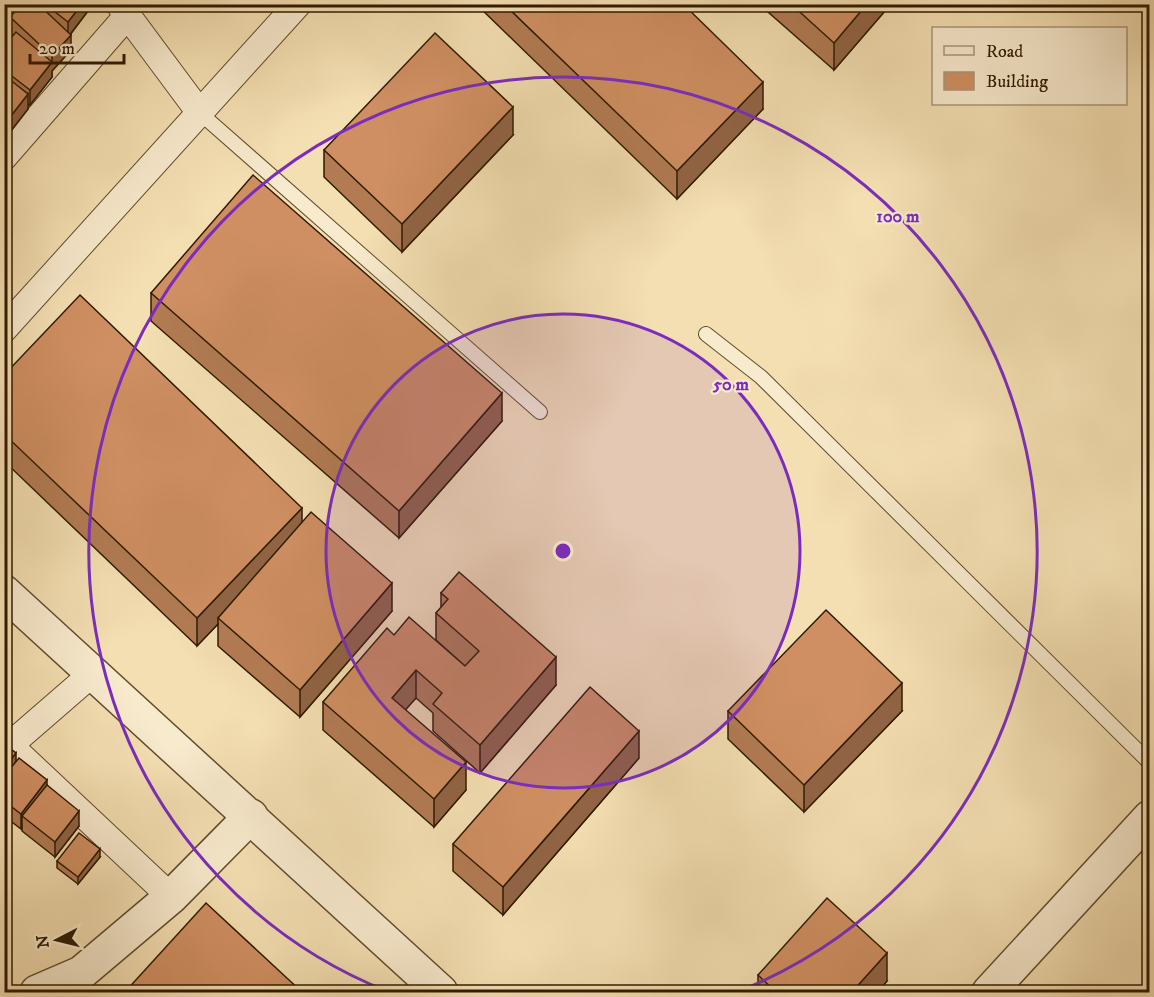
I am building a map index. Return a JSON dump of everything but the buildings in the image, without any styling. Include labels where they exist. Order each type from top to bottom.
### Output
[{"type":"street","points":[[4,328],[298,4]]},
{"type":"street","points":[[4,157],[123,10],[200,112]]},
{"type":"street","points":[[4,592],[251,816],[441,993]]},
{"type":"street","points":[[93,673],[7,743],[171,897]]},
{"type":"street","points":[[37,993],[81,973],[171,897],[251,816]]},
{"type":"street","points":[[989,993],[1149,817]]},
{"type":"lane","points":[[200,112],[540,412]]},
{"type":"lane","points":[[706,334],[760,377],[1149,763]]}]
